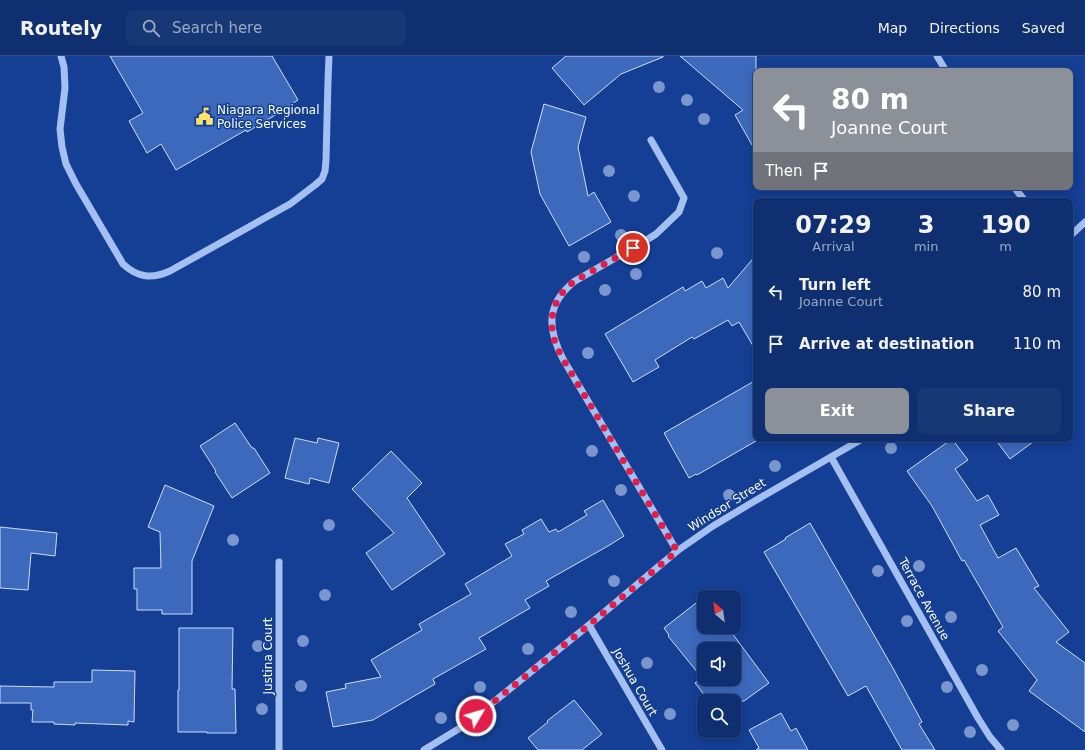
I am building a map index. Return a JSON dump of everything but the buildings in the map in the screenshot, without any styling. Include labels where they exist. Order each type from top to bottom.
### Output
[{"type":"street","points":[[61,56],[64,66],[65,88],[60,129],[66,164],[76,184],[123,264],[139,274],[152,276],[158,276],[170,272],[290,204],[315,186],[322,179],[325,171],[326,160],[330,56]]},
{"type":"street","points":[[937,56],[944,68]]},
{"type":"street","points":[[651,140],[684,198],[679,212],[656,234],[568,286],[557,300],[551,325],[555,342],[561,354],[677,551]]},
{"type":"street","points":[[1016,190],[1023,198]]},
{"type":"street","points":[[1073,233],[1085,222]]},
{"type":"street","name":"Windsor Street","points":[[424,750],[465,725],[589,625],[677,551],[713,526],[857,442]]},
{"type":"street","name":"Terrace Avenue","points":[[831,457],[978,718],[990,737],[1001,750]]},
{"type":"street","name":"Justina Court","points":[[278,562],[279,750]]},
{"type":"street","name":"Joshua Court","points":[[589,625],[662,750]]},
{"type":"place","name":"Niagara Regional Police Services","points":[[204,117]]},
{"type":"route","points":[[476,716],[589,625],[677,551],[563,359],[552,334],[551,325],[554,308],[562,292],[575,281],[633,248]]}]
